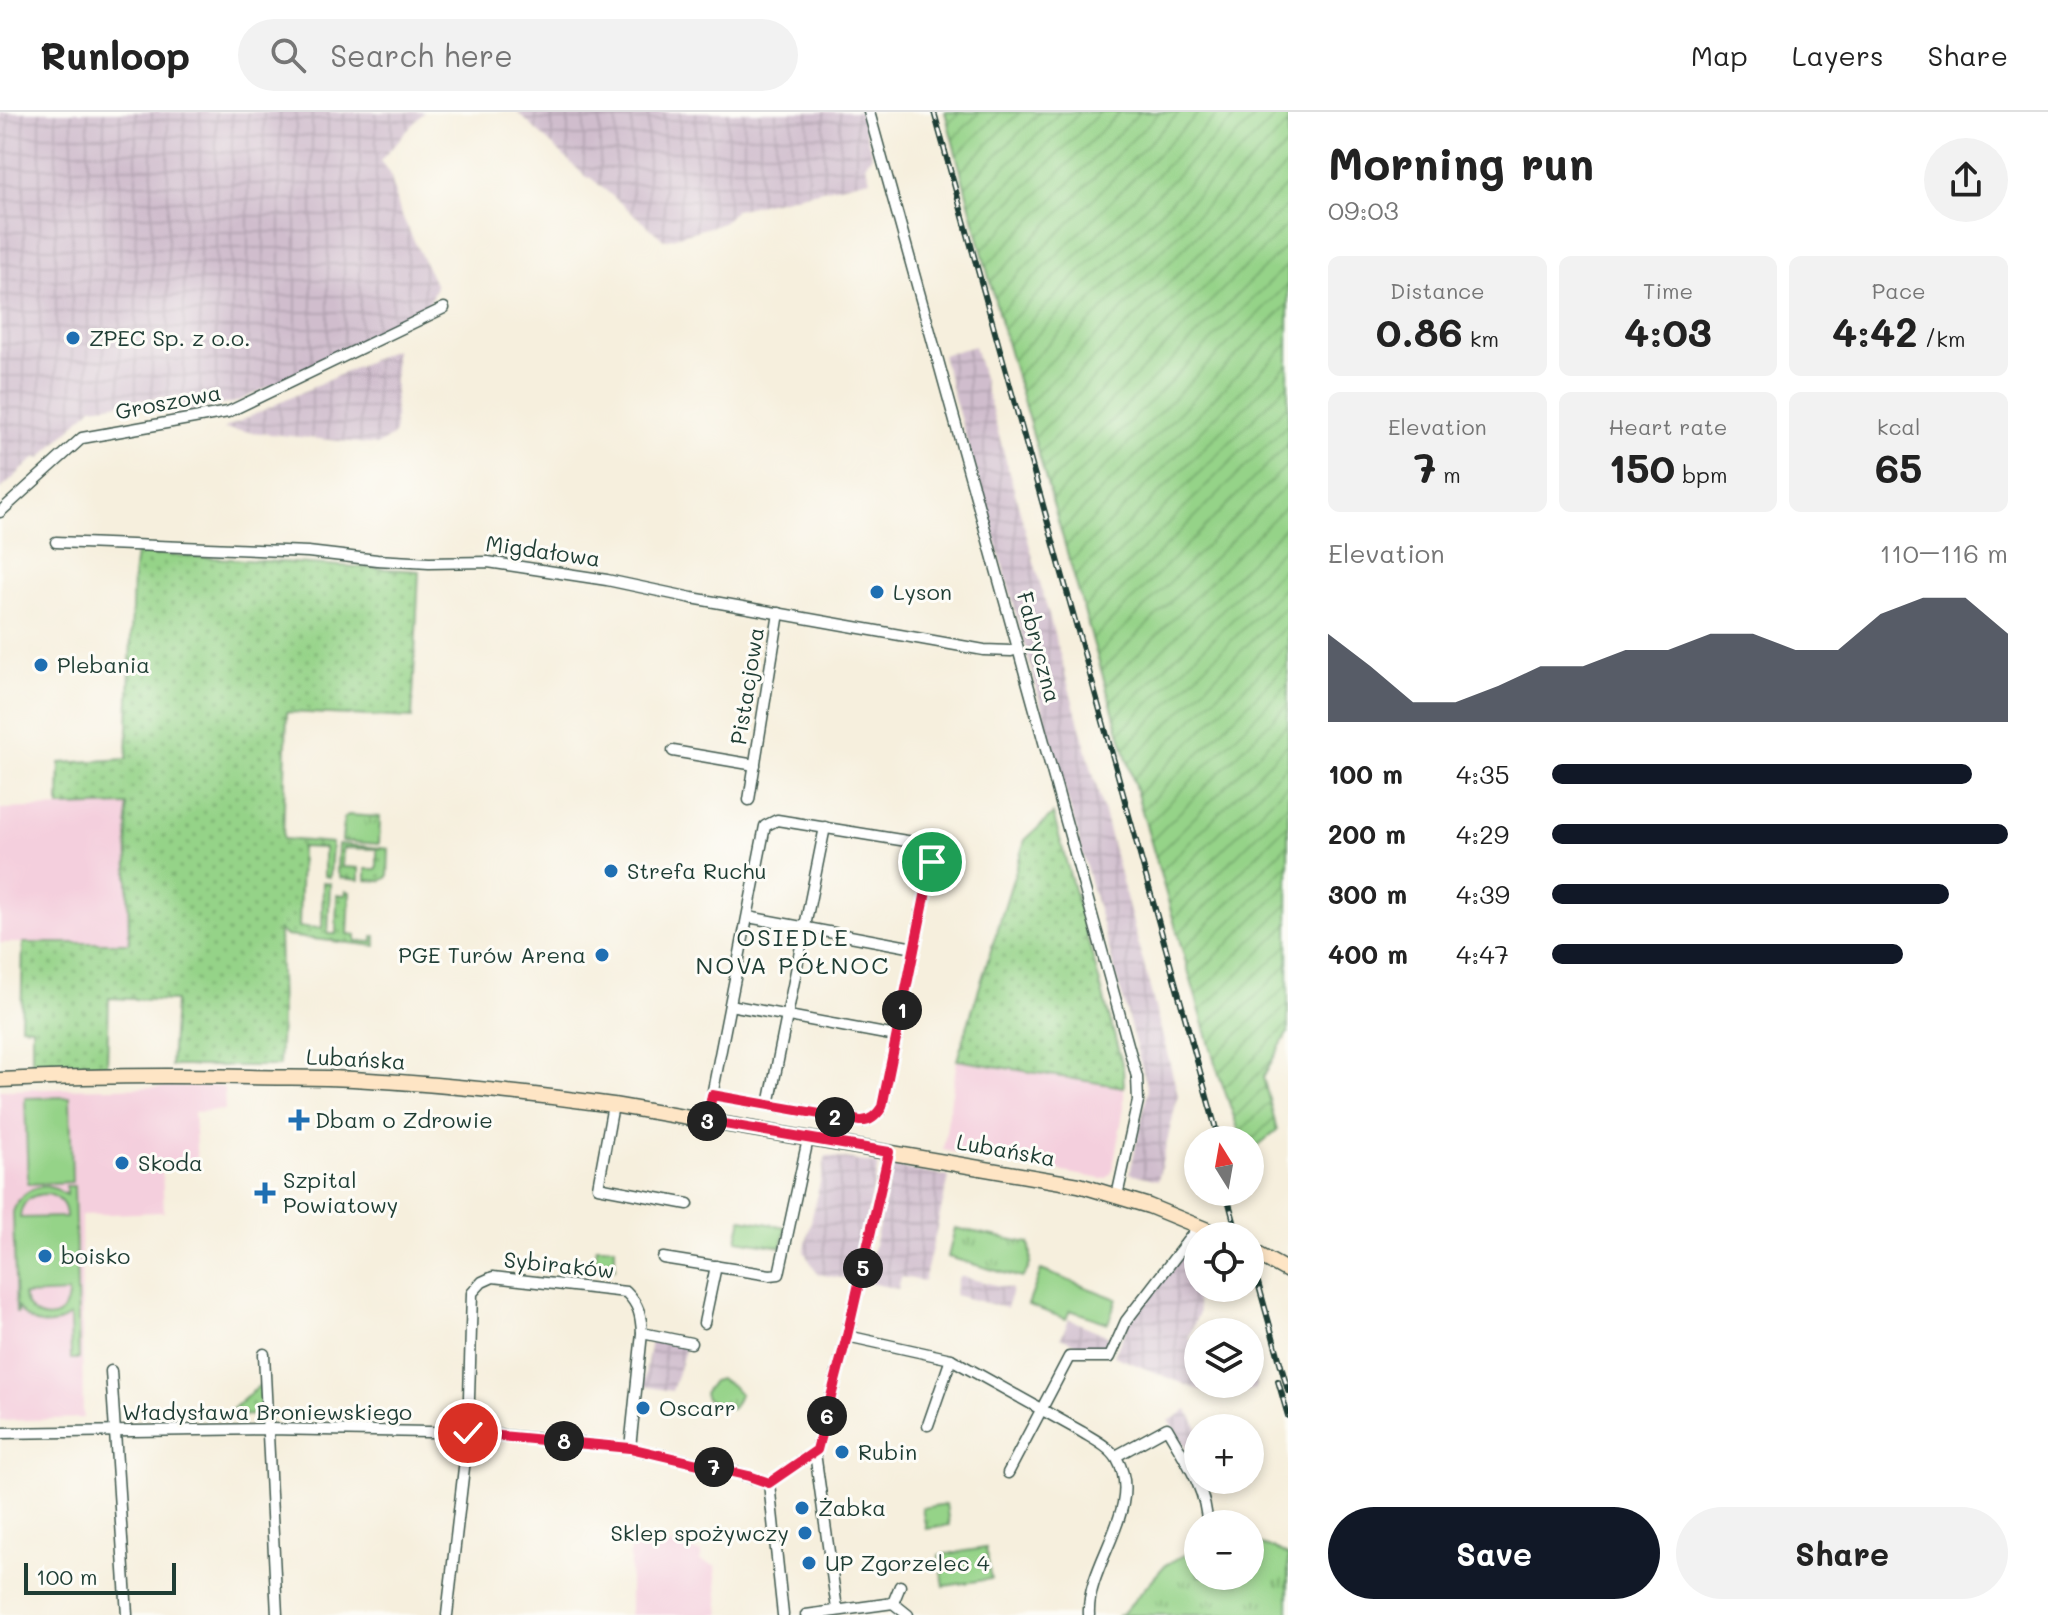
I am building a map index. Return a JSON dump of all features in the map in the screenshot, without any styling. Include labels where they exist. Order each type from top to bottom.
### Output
[{"type":"main road","name":"Lubańska","points":[[0,1080],[144,1077],[349,1079],[484,1089],[613,1105],[1053,1180],[1117,1196],[1188,1222]]},
{"type":"main road","points":[[1264,1258],[1288,1271]]},
{"type":"street","name":"Fabryczna","points":[[869,112],[1137,1077],[1138,1101],[1117,1196]]},
{"type":"street","name":"Groszowa","points":[[0,512],[82,438],[228,412],[444,308]]},
{"type":"street","name":"Migdałowa","points":[[56,542],[308,552],[429,563],[488,562],[607,580],[984,650],[1018,649]]},
{"type":"street","name":"Pistacjowa","points":[[749,800],[779,613]]},
{"type":"street","name":"Pistacjowa","points":[[673,751],[755,765]]},
{"type":"street","points":[[707,1121],[712,1095],[730,1005],[748,917],[764,831],[768,823],[777,820],[825,827],[919,843],[929,848],[932,862],[882,1107],[872,1118],[860,1121],[712,1095]]},
{"type":"street","points":[[769,1105],[825,827]]},
{"type":"street","points":[[748,917],[914,948]]},
{"type":"street","points":[[730,1005],[896,1036]]},
{"type":"street","points":[[613,1105],[598,1187],[688,1204]]},
{"type":"street","points":[[663,1258],[779,1274],[808,1139]]},
{"type":"street","points":[[783,1615],[769,1483],[815,1453],[821,1440],[889,1152]]},
{"type":"street","points":[[1008,1473],[1069,1357],[1110,1357],[1126,1321],[1184,1246]]},
{"type":"street","points":[[704,1323],[716,1266]]},
{"type":"street","name":"Sybiraków","points":[[468,1433],[472,1293],[482,1282],[493,1277],[626,1292],[638,1307],[642,1333],[630,1448]]},
{"type":"street","points":[[642,1333],[691,1343]]},
{"type":"street","points":[[847,1336],[951,1359],[1098,1442],[1116,1456],[1124,1476],[1123,1498],[1118,1521],[1090,1592],[1089,1615]]},
{"type":"street","points":[[264,1354],[277,1615]]},
{"type":"street","points":[[928,1425],[951,1359]]},
{"type":"street","points":[[111,1371],[127,1615]]},
{"type":"street","points":[[1116,1456],[1167,1428],[1201,1489],[1206,1510]]},
{"type":"street","name":"Władysława Broniewskiego","points":[[0,1433],[268,1429],[468,1433],[630,1448],[769,1483]]},
{"type":"street","points":[[447,1615],[468,1433]]},
{"type":"street","points":[[815,1453],[837,1609]]},
{"type":"street","points":[[893,1603],[900,1586]]},
{"type":"street","points":[[806,1615],[893,1603],[908,1615]]},
{"type":"shaded area","points":[[0,112],[424,112],[380,161],[390,173],[400,212],[436,286],[426,312],[237,402],[170,415],[165,397],[92,407],[40,459],[36,457],[0,490]]},
{"type":"shaded area","points":[[517,112],[860,112],[872,155],[865,165],[870,179],[735,210],[723,223],[664,240],[586,177]]},
{"type":"shaded area","points":[[974,346],[1104,813],[1178,1095],[1158,1180],[1130,1173],[1148,1090],[942,355]]},
{"type":"shaded area","points":[[395,349],[395,434],[378,445],[223,429]]},
{"type":"shaded area","points":[[128,805],[129,943],[0,943],[0,809]]},
{"type":"shaded area","points":[[957,1060],[1124,1087],[1124,1108],[1112,1172],[1102,1179],[943,1150]]},
{"type":"shaded area","points":[[224,1088],[225,1110],[194,1112],[197,1167],[162,1168],[164,1212],[81,1215],[83,1418],[0,1421],[0,1090]]},
{"type":"shaded area","points":[[826,1156],[877,1164],[878,1167],[853,1280],[818,1274],[804,1252]]},
{"type":"shaded area","points":[[893,1167],[949,1177],[924,1281],[901,1277],[898,1289],[865,1282]]},
{"type":"shaded area","points":[[1184,1251],[1184,1302],[1197,1302],[1199,1312],[1197,1318],[1184,1318],[1184,1384],[1114,1356],[1129,1322]]},
{"type":"shaded area","points":[[959,1276],[1012,1289],[1007,1308],[954,1295]]},
{"type":"shaded area","points":[[1069,1319],[1111,1337],[1104,1352],[1095,1353],[1061,1337]]},
{"type":"shaded area","points":[[651,1340],[686,1347],[672,1391],[643,1386]]},
{"type":"shaded area","points":[[1187,1410],[1189,1414],[1184,1414],[1184,1445],[1169,1421]]},
{"type":"shaded area","points":[[647,1538],[702,1553],[700,1561],[715,1566],[720,1615],[630,1615],[630,1549]]},
{"type":"green space","points":[[945,112],[1288,112],[1288,1032],[1263,1077],[1277,1130],[1264,1141],[1264,1126],[1237,1126],[1215,1063],[1005,338]]},
{"type":"green space","points":[[136,553],[419,571],[412,718],[287,712],[283,839],[332,843],[330,877],[324,876],[324,848],[301,847],[299,927],[322,928],[323,882],[330,883],[328,934],[336,934],[337,895],[350,892],[348,934],[356,935],[356,941],[373,942],[373,936],[376,936],[376,946],[286,936],[279,930],[279,1066],[171,1066],[175,1001],[109,998],[107,1065],[32,1065],[32,1027],[21,1026],[23,943],[129,943],[127,805],[59,807],[60,763],[127,759]]},
{"type":"green space","points":[[1053,814],[1123,1067],[1124,1087],[957,1060],[1025,840]]},
{"type":"green space","points":[[348,815],[380,817],[379,844],[342,841],[344,818]]},
{"type":"green space","points":[[338,844],[389,849],[388,877],[381,881],[366,880],[366,869],[377,869],[377,849],[343,848],[342,867],[359,868],[359,880],[341,878],[337,871]]},
{"type":"green space","points":[[70,1097],[72,1182],[28,1184],[25,1098]]},
{"type":"green space","points":[[66,1186],[74,1186],[79,1359],[71,1359],[70,1316],[56,1323],[42,1324],[29,1320],[18,1308],[16,1313],[13,1212],[21,1197],[39,1187],[56,1189],[66,1195]],"holes":[[[47,1194],[61,1202],[66,1217],[20,1218],[28,1200]],[[68,1293],[67,1304],[62,1311],[48,1318],[33,1312],[23,1295]]]},
{"type":"green space","points":[[742,1219],[786,1227],[782,1247],[737,1240]]},
{"type":"green space","points":[[955,1228],[1029,1243],[1030,1262],[1025,1274],[1022,1278],[948,1257]]},
{"type":"green space","points":[[596,1247],[615,1247],[615,1269],[595,1268]]},
{"type":"green space","points":[[1041,1270],[1117,1299],[1108,1323],[1070,1310],[1066,1319],[1028,1305]]},
{"type":"green space","points":[[720,1379],[740,1394],[732,1409],[706,1399],[704,1393],[713,1381]]},
{"type":"green space","points":[[261,1384],[261,1415],[225,1416]]},
{"type":"green space","points":[[946,1504],[949,1525],[926,1529],[922,1508]]},
{"type":"green space","points":[[1264,1546],[1275,1549],[1288,1556],[1288,1615],[1119,1615],[1165,1565],[1184,1555],[1184,1590],[1264,1590]]},
{"type":"green space","points":[[986,1548],[991,1579],[944,1586],[939,1555]]},
{"type":"railway","points":[[934,112],[1215,1126]]},
{"type":"railway","points":[[1230,1206],[1234,1222]]},
{"type":"railway","points":[[1263,1302],[1288,1391]]},
{"type":"railway","points":[[1278,1381],[1288,1416]]},
{"type":"place","name":"ZPEC Sp. z o.o.","points":[[73,338]]},
{"type":"place","name":"Lyson","points":[[877,592]]},
{"type":"place","name":"Plebania","points":[[41,665]]},
{"type":"place","name":"Strefa Ruchu","points":[[611,871]]},
{"type":"place","name":"PGE Turów Arena","points":[[602,955]]},
{"type":"place","name":"Dbam o Zdrowie","points":[[299,1120]]},
{"type":"place","name":"Skoda","points":[[122,1163]]},
{"type":"place","name":"Szpital Powiatowy","points":[[265,1193]]},
{"type":"place","name":"boisko","points":[[45,1256]]},
{"type":"place","name":"Oscarr","points":[[643,1408]]},
{"type":"place","name":"Rubin","points":[[842,1452]]},
{"type":"place","name":"Żabka","points":[[802,1508]]},
{"type":"place","name":"Sklep spożywczy","points":[[805,1533]]},
{"type":"place","name":"UP Zgorzelec 4","points":[[809,1563]]},
{"type":"district","name":"OSIEDLE NOVA PÓŁNOC","points":[[793,952]]},
{"type":"route","points":[[468,1433],[649,1451],[769,1483],[815,1453],[821,1440],[889,1152],[707,1121],[708,1115],[712,1095],[860,1121],[872,1118],[879,1112],[932,862]]}]
